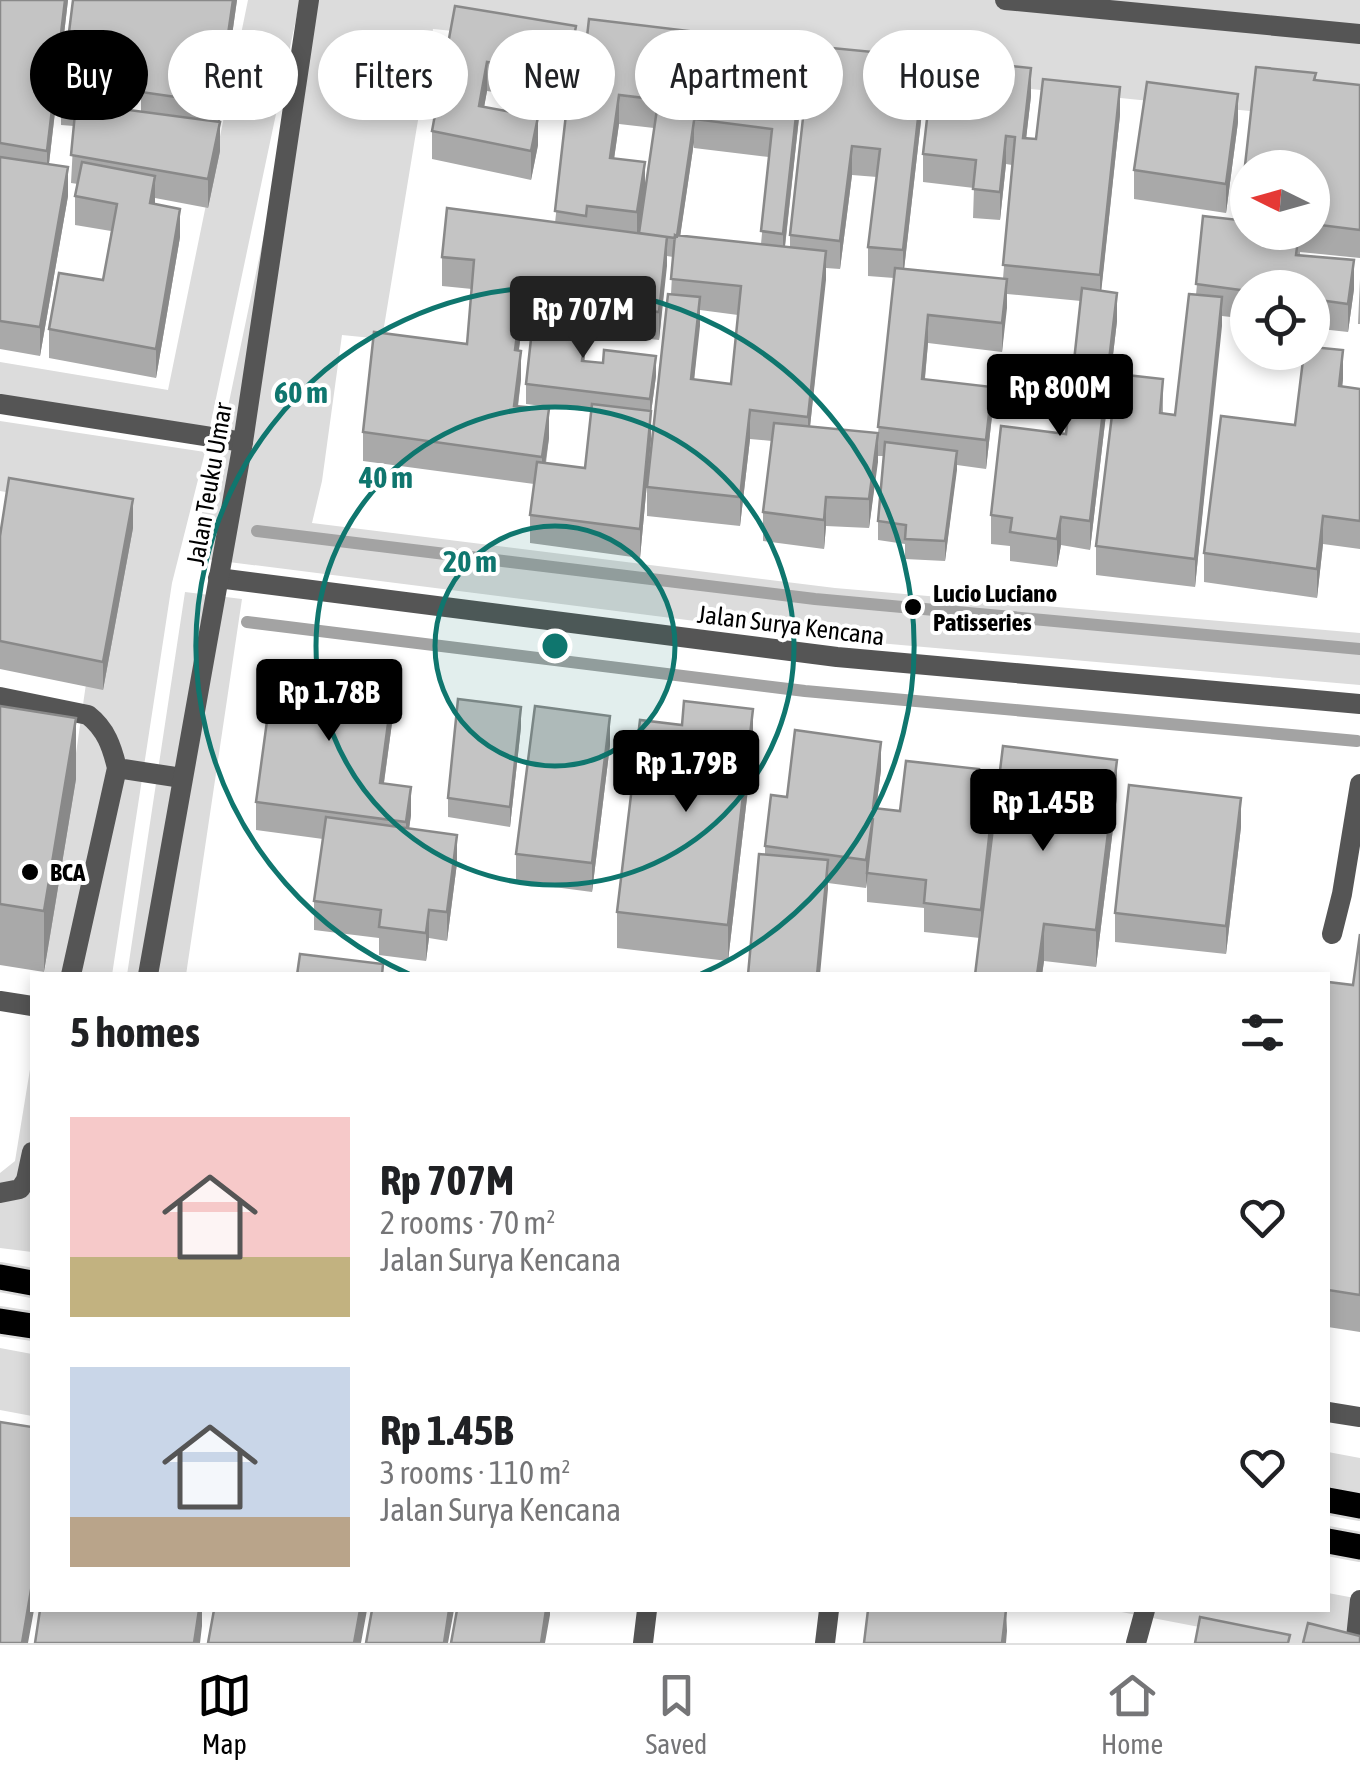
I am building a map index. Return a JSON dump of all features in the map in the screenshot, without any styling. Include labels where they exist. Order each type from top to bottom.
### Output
[{"type":"main road","points":[[0,1276],[30,1282]]},
{"type":"main road","points":[[0,1320],[30,1326]]},
{"type":"main road","points":[[1330,1500],[1360,1506]]},
{"type":"main road","points":[[1330,1542],[1360,1547]]},
{"type":"street","name":"Jalan Teuku Umar","points":[[149,972],[243,442],[310,0]]},
{"type":"street","points":[[1004,0],[1360,34]]},
{"type":"street","points":[[0,404],[243,442]]},
{"type":"street","name":"Jalan Surya Kencana","points":[[218,578],[838,657],[1360,704]]},
{"type":"street","points":[[0,697],[88,715],[99,723],[112,746],[117,768],[73,972]]},
{"type":"street","points":[[117,768],[182,778]]},
{"type":"street","points":[[1332,934],[1360,784]]},
{"type":"street","points":[[0,1001],[30,1006]]},
{"type":"street","points":[[0,1193],[20,1189],[30,1161]]},
{"type":"street","points":[[1330,1412],[1360,1417]]},
{"type":"street","points":[[1359,1643],[1356,1638],[1360,1600]]},
{"type":"street","points":[[643,1643],[647,1612]]},
{"type":"street","points":[[825,1643],[829,1612]]},
{"type":"street","points":[[1136,1643],[1144,1612]]},
{"type":"shaded area","points":[[248,0],[300,0],[294,30],[242,30]]},
{"type":"shaded area","points":[[313,0],[996,0],[1360,35],[1360,122],[1015,87],[1015,30],[863,30],[863,72],[843,70],[843,30],[635,30],[635,49],[615,47],[615,30],[488,30],[488,35],[433,29],[318,30],[318,120],[418,120],[382,339],[342,335],[322,481],[312,523],[835,588],[1360,633],[1360,685],[844,640],[190,557],[219,450],[288,120],[298,120],[298,72]]},
{"type":"shaded area","points":[[1053,0],[1360,0],[1360,29]]},
{"type":"shaded area","points":[[223,120],[275,120],[207,441],[0,406],[0,362],[168,390]]},
{"type":"shaded area","points":[[0,421],[205,452],[172,583],[112,972],[44,972],[114,510],[0,491]]},
{"type":"shaded area","points":[[185,592],[242,599],[186,972],[127,972]]},
{"type":"shaded area","points":[[30,1069],[30,1252],[0,1248],[0,1173],[15,1161]]},
{"type":"shaded area","points":[[0,1348],[30,1354],[30,1416],[0,1410]]},
{"type":"shaded area","points":[[1330,1452],[1360,1458],[1360,1500],[1330,1494]]},
{"type":"shaded area","points":[[1330,1593],[1360,1599],[1360,1643],[1283,1643],[1121,1612],[1330,1612]]},
{"type":"building","points":[[0,0],[65,0],[61,30],[30,30],[30,120],[51,120],[47,151],[0,143]]},
{"type":"building","points":[[73,0],[233,0],[229,30],[168,30],[168,96],[148,93],[148,30],[69,30]]},
{"type":"building","points":[[455,6],[576,26],[575,30],[488,30],[488,62],[479,106],[488,108],[488,120],[537,120],[531,151],[432,131],[434,120],[468,120],[468,30],[451,30]]},
{"type":"building","points":[[589,19],[681,30],[635,30],[635,97],[619,95],[610,158],[645,162],[637,212],[587,206],[586,216],[555,211],[565,120],[615,120],[615,30],[588,30]]},
{"type":"building","points":[[843,49],[863,51],[863,120],[918,120],[903,250],[868,247],[880,149],[852,146],[840,241],[790,235],[803,120],[843,120]]},
{"type":"building","points":[[1015,66],[1031,68],[1023,138],[1036,139],[1043,79],[1120,87],[1100,275],[1003,265],[1015,137],[1006,136],[1000,192],[973,189],[976,160],[923,154],[927,120],[1015,120]]},
{"type":"building","points":[[1256,67],[1316,73],[1314,80],[1360,85],[1360,230],[1330,226],[1330,150],[1247,150]]},
{"type":"building","points":[[1147,82],[1238,94],[1226,184],[1134,170]]},
{"type":"building","points":[[148,112],[168,115],[168,120],[220,122],[208,179],[71,155],[74,120],[148,120]]},
{"type":"building","points":[[655,120],[694,120],[677,236],[639,233]]},
{"type":"building","points":[[702,120],[796,120],[783,234],[761,231],[772,129]]},
{"type":"building","points":[[0,157],[68,167],[40,327],[0,321]]},
{"type":"building","points":[[82,162],[155,176],[150,203],[180,209],[156,349],[49,329],[59,273],[103,280],[117,204],[75,196]]},
{"type":"building","points":[[447,208],[667,237],[659,312],[522,296],[515,350],[521,351],[514,406],[549,409],[542,457],[363,432],[374,332],[467,344],[474,260],[442,257]]},
{"type":"building","points":[[1203,216],[1230,219],[1230,250],[1297,250],[1296,255],[1354,260],[1348,304],[1330,302],[1330,270],[1230,270],[1230,289],[1196,284]]},
{"type":"building","points":[[675,235],[826,251],[808,417],[750,410],[740,497],[647,487],[668,294],[700,297],[691,379],[731,384],[741,286],[671,279]]},
{"type":"building","points":[[895,268],[1007,279],[1002,323],[928,315],[922,379],[992,387],[986,440],[878,427]]},
{"type":"building","points":[[1082,288],[1117,293],[1090,521],[1061,517],[1057,539],[1010,532],[1012,518],[991,515],[1001,426],[1066,434]]},
{"type":"building","points":[[1189,294],[1222,297],[1195,559],[1096,546],[1117,374],[1163,379],[1160,413],[1175,415]]},
{"type":"building","points":[[534,312],[587,319],[582,361],[603,363],[604,350],[656,356],[650,399],[526,384]]},
{"type":"building","points":[[1330,349],[1343,350],[1339,386],[1360,389],[1360,521],[1323,516],[1317,569],[1204,553],[1221,416],[1295,425],[1302,370],[1330,370]]},
{"type":"building","points":[[592,404],[651,411],[640,529],[530,515],[537,462],[585,468]]},
{"type":"building","points":[[774,423],[878,433],[869,499],[826,497],[824,520],[763,512]]},
{"type":"building","points":[[885,442],[957,451],[945,541],[905,539],[906,525],[878,521]]},
{"type":"building","points":[[9,478],[133,499],[103,662],[0,641],[0,536]]},
{"type":"building","points":[[275,662],[394,679],[380,783],[411,787],[406,822],[256,802]]},
{"type":"building","points":[[458,699],[521,707],[510,807],[448,798]]},
{"type":"building","points":[[684,701],[753,709],[728,925],[617,912],[640,720],[682,725]]},
{"type":"building","name":"BCA","points":[[0,706],[76,718],[44,911],[0,904]]},
{"type":"building","points":[[535,706],[610,716],[592,863],[516,854]]},
{"type":"building","points":[[795,730],[881,742],[873,808],[900,811],[906,761],[979,769],[976,798],[993,801],[981,910],[924,903],[926,880],[867,873],[873,818],[866,860],[765,846],[771,795],[787,797]]},
{"type":"building","points":[[1003,746],[1117,760],[1096,930],[1044,924],[1037,972],[975,972]]},
{"type":"building","points":[[1129,785],[1241,798],[1226,926],[1115,913]]},
{"type":"building","points":[[326,817],[457,835],[447,912],[429,910],[426,933],[379,927],[381,910],[314,901]]},
{"type":"building","points":[[759,854],[828,860],[817,972],[748,972]]},
{"type":"building","points":[[1360,934],[1360,1295],[1330,1290],[1330,982],[1353,985]]},
{"type":"building","points":[[300,954],[383,964],[382,972],[297,972]]},
{"type":"building","points":[[0,1422],[30,1427],[30,1596],[22,1643],[0,1643]]},
{"type":"building","points":[[40,1612],[199,1612],[194,1643],[35,1643]]},
{"type":"building","points":[[214,1612],[360,1612],[354,1643],[208,1643]]},
{"type":"building","points":[[372,1612],[449,1612],[444,1643],[366,1643]]},
{"type":"building","points":[[457,1612],[546,1612],[541,1643],[451,1643]]},
{"type":"building","points":[[868,1612],[1006,1612],[1002,1643],[864,1643]]},
{"type":"building","points":[[1200,1617],[1290,1635],[1288,1643],[1195,1643]]},
{"type":"building","points":[[1308,1623],[1360,1636],[1360,1643],[1303,1643]]},
{"type":"waterway","points":[[257,531],[815,599],[1360,649]]},
{"type":"waterway","points":[[247,622],[805,691],[1357,741]]},
{"type":"place","name":"Lucio Luciano Patisseries","points":[[913,607]]},
{"type":"place","name":"BCA","points":[[30,872]]}]
